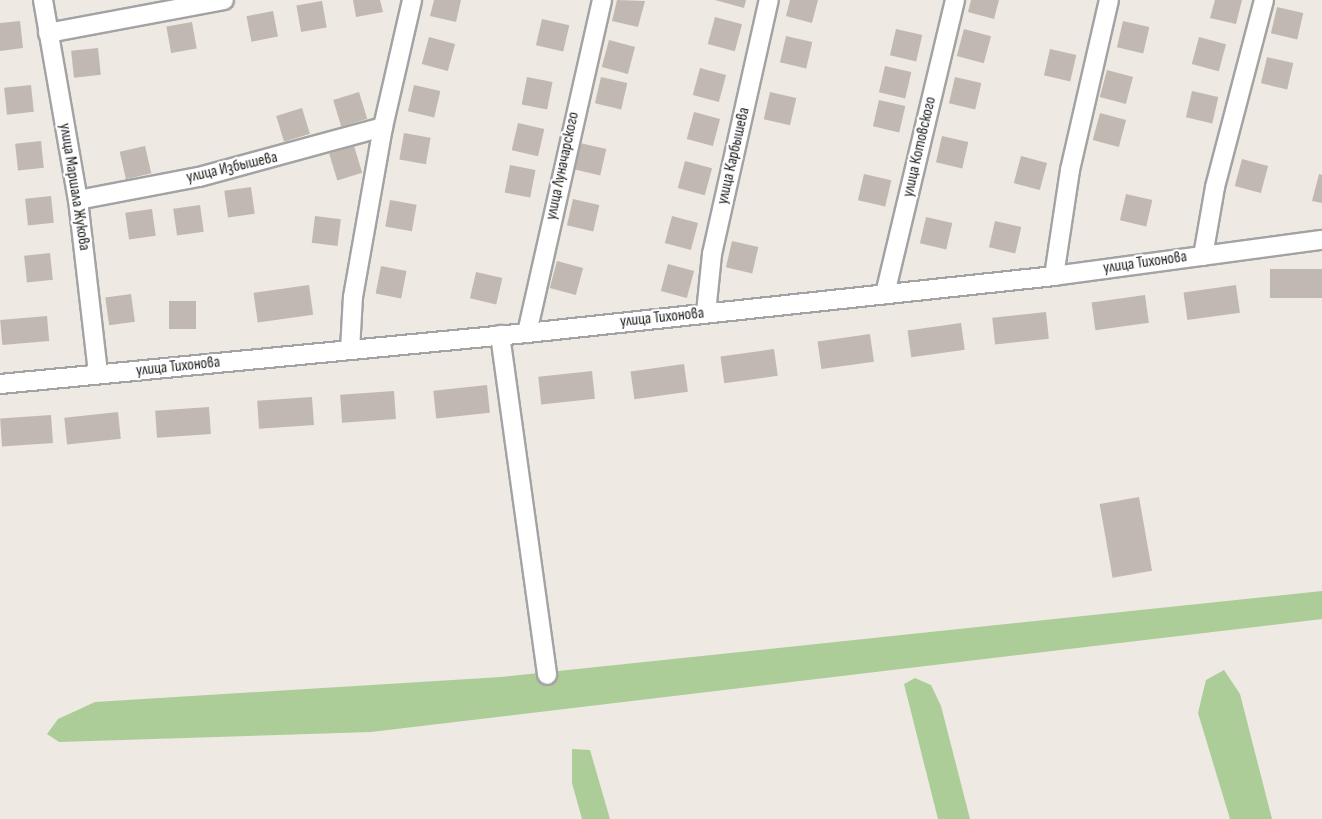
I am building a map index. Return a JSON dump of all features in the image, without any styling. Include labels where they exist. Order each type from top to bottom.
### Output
[{"type":"street","name":"улица Маршала Жукова","points":[[43,0],[78,200],[98,374]]},
{"type":"street","points":[[48,33],[224,0]]},
{"type":"street","points":[[350,350],[353,297],[383,127],[412,0]]},
{"type":"street","name":"улица Луначарского","points":[[527,333],[602,0]]},
{"type":"street","name":"улица Карбышева","points":[[706,313],[712,254],[769,0]]},
{"type":"street","name":"улица Котовского","points":[[885,294],[955,0]]},
{"type":"street","points":[[1054,276],[1070,170],[1109,0]]},
{"type":"street","points":[[1203,256],[1215,187],[1264,0]]},
{"type":"street","name":"улица Избышева","points":[[78,200],[200,177],[383,127]]},
{"type":"street","name":"улица Тихонова","points":[[0,384],[527,333],[1054,276],[1322,240]]},
{"type":"street","points":[[500,335],[547,675]]},
{"type":"green space","points":[[1322,591],[1322,619],[371,732],[59,742],[47,734],[58,719],[95,702],[501,677]]},
{"type":"green space","points":[[1224,670],[1240,694],[1272,819],[1230,819],[1198,713],[1206,680]]},
{"type":"green space","points":[[915,678],[931,685],[941,706],[970,819],[938,819],[904,684]]},
{"type":"green space","points":[[572,749],[590,750],[610,819],[582,819],[572,783]]},
{"type":"building","points":[[353,0],[380,0],[383,12],[356,17]]},
{"type":"building","points":[[434,0],[461,0],[456,22],[430,16]]},
{"type":"building","points":[[617,0],[645,1],[638,27],[612,21]]},
{"type":"building","points":[[715,0],[746,0],[744,8]]},
{"type":"building","points":[[790,0],[818,0],[812,23],[786,16]]},
{"type":"building","points":[[971,0],[999,0],[994,19],[968,12]]},
{"type":"building","points":[[1215,0],[1242,0],[1236,24],[1210,18]]},
{"type":"building","points":[[322,1],[327,28],[301,32],[296,6]]},
{"type":"building","points":[[1277,7],[1303,13],[1297,39],[1271,33]]},
{"type":"building","points":[[273,11],[278,37],[251,42],[246,16]]},
{"type":"building","points":[[715,17],[742,24],[735,51],[708,44]]},
{"type":"building","points":[[542,19],[569,25],[563,52],[536,45]]},
{"type":"building","points":[[20,21],[23,48],[0,51],[0,23]]},
{"type":"building","points":[[1123,21],[1149,27],[1143,53],[1117,47]]},
{"type":"building","points":[[192,22],[197,49],[171,53],[166,27]]},
{"type":"building","points":[[896,29],[922,35],[916,61],[890,55]]},
{"type":"building","points":[[964,29],[991,36],[984,63],[957,56]]},
{"type":"building","points":[[786,36],[812,42],[806,68],[780,62]]},
{"type":"building","points":[[429,37],[455,44],[448,71],[422,64]]},
{"type":"building","points":[[1199,37],[1226,44],[1219,71],[1192,64]]},
{"type":"building","points":[[609,40],[635,47],[628,74],[602,67]]},
{"type":"building","points":[[98,48],[101,75],[74,78],[71,51]]},
{"type":"building","points":[[1050,49],[1076,55],[1070,81],[1044,75]]},
{"type":"building","points":[[1267,57],[1293,63],[1287,89],[1261,83]]},
{"type":"building","points":[[885,66],[911,72],[905,98],[879,92]]},
{"type":"building","points":[[700,68],[726,75],[719,102],[693,95]]},
{"type":"building","points":[[1107,70],[1133,77],[1126,104],[1100,97]]},
{"type":"building","points":[[527,77],[553,82],[547,109],[522,104]]},
{"type":"building","points":[[601,77],[627,83],[621,109],[595,103]]},
{"type":"building","points":[[955,77],[981,83],[975,109],[949,103]]},
{"type":"building","points":[[31,85],[34,112],[7,115],[4,88]]},
{"type":"building","points":[[414,85],[440,91],[434,117],[408,111]]},
{"type":"building","points":[[1192,91],[1218,97],[1212,123],[1186,117]]},
{"type":"building","points":[[359,92],[367,119],[341,127],[333,100]]},
{"type":"building","points":[[770,92],[796,98],[790,125],[764,119]]},
{"type":"building","points":[[879,100],[905,106],[899,132],[873,126]]},
{"type":"building","points":[[302,108],[310,134],[284,142],[276,116]]},
{"type":"building","points":[[694,112],[720,119],[713,146],[687,139]]},
{"type":"building","points":[[1100,113],[1126,120],[1119,147],[1093,140]]},
{"type":"building","points":[[518,123],[544,129],[538,156],[512,150]]},
{"type":"building","points":[[404,133],[431,138],[426,164],[399,160]]},
{"type":"building","points":[[942,136],[968,142],[962,168],[936,162]]},
{"type":"building","points":[[41,141],[44,168],[18,171],[15,144]]},
{"type":"building","points":[[580,143],[606,149],[600,175],[574,169]]},
{"type":"building","points":[[145,146],[151,173],[126,179],[120,152]]},
{"type":"building","points":[[354,146],[362,173],[337,180],[329,154]]},
{"type":"building","points":[[1021,156],[1047,163],[1040,190],[1014,183]]},
{"type":"building","points":[[1242,159],[1268,166],[1261,193],[1235,186]]},
{"type":"building","points":[[685,161],[712,168],[705,195],[678,188]]},
{"type":"building","points":[[510,165],[536,170],[530,197],[505,192]]},
{"type":"building","points":[[864,174],[891,180],[885,207],[858,200]]},
{"type":"building","points":[[1319,174],[1322,175],[1322,203],[1312,201]]},
{"type":"building","points":[[251,187],[255,214],[228,217],[224,191]]},
{"type":"building","points":[[1126,194],[1152,200],[1146,226],[1120,220]]},
{"type":"building","points":[[51,196],[54,223],[28,226],[25,199]]},
{"type":"building","points":[[573,199],[599,205],[593,231],[567,225]]},
{"type":"building","points":[[390,200],[417,205],[412,231],[385,227]]},
{"type":"building","points":[[200,205],[204,232],[177,235],[173,209]]},
{"type":"building","points":[[152,209],[156,236],[129,239],[125,213]]},
{"type":"building","points":[[315,216],[341,219],[338,246],[312,243]]},
{"type":"building","points":[[672,216],[698,223],[691,250],[665,243]]},
{"type":"building","points":[[926,217],[952,223],[946,249],[920,243]]},
{"type":"building","points":[[995,221],[1021,227],[1015,253],[989,247]]},
{"type":"building","points":[[732,241],[758,247],[752,273],[726,267]]},
{"type":"building","points":[[50,253],[53,280],[27,283],[24,256]]},
{"type":"building","points":[[557,261],[583,268],[576,295],[550,288]]},
{"type":"building","points":[[668,264],[694,271],[687,298],[661,291]]},
{"type":"building","points":[[381,266],[407,271],[401,298],[376,293]]},
{"type":"building","points":[[1270,269],[1322,269],[1322,298],[1270,298]]},
{"type":"building","points":[[476,272],[502,278],[496,304],[470,298]]},
{"type":"building","points":[[309,285],[313,315],[258,323],[254,293]]},
{"type":"building","points":[[1236,285],[1240,313],[1187,320],[1184,292]]},
{"type":"building","points":[[131,294],[135,322],[109,325],[105,298]]},
{"type":"building","points":[[1145,295],[1149,323],[1095,330],[1092,303]]},
{"type":"building","points":[[169,301],[196,301],[196,329],[169,329]]},
{"type":"building","points":[[1046,312],[1049,339],[995,344],[992,318]]},
{"type":"building","points":[[47,316],[49,341],[2,345],[0,320]]},
{"type":"building","points":[[961,323],[965,350],[911,357],[908,331]]},
{"type":"building","points":[[870,334],[874,362],[821,369],[818,341]]},
{"type":"building","points":[[774,349],[778,376],[724,383],[721,357]]},
{"type":"building","points":[[684,364],[688,392],[634,399],[631,372]]},
{"type":"building","points":[[592,371],[595,399],[541,404],[538,377]]},
{"type":"building","points":[[487,385],[490,413],[436,418],[433,391]]},
{"type":"building","points":[[394,391],[396,419],[342,423],[340,395]]},
{"type":"building","points":[[312,397],[314,425],[259,429],[257,401]]},
{"type":"building","points":[[209,407],[211,434],[157,438],[155,411]]},
{"type":"building","points":[[118,412],[121,439],[67,444],[64,418]]},
{"type":"building","points":[[51,415],[53,443],[2,446],[0,419]]},
{"type":"building","points":[[1139,497],[1152,571],[1113,578],[1100,504]]}]
